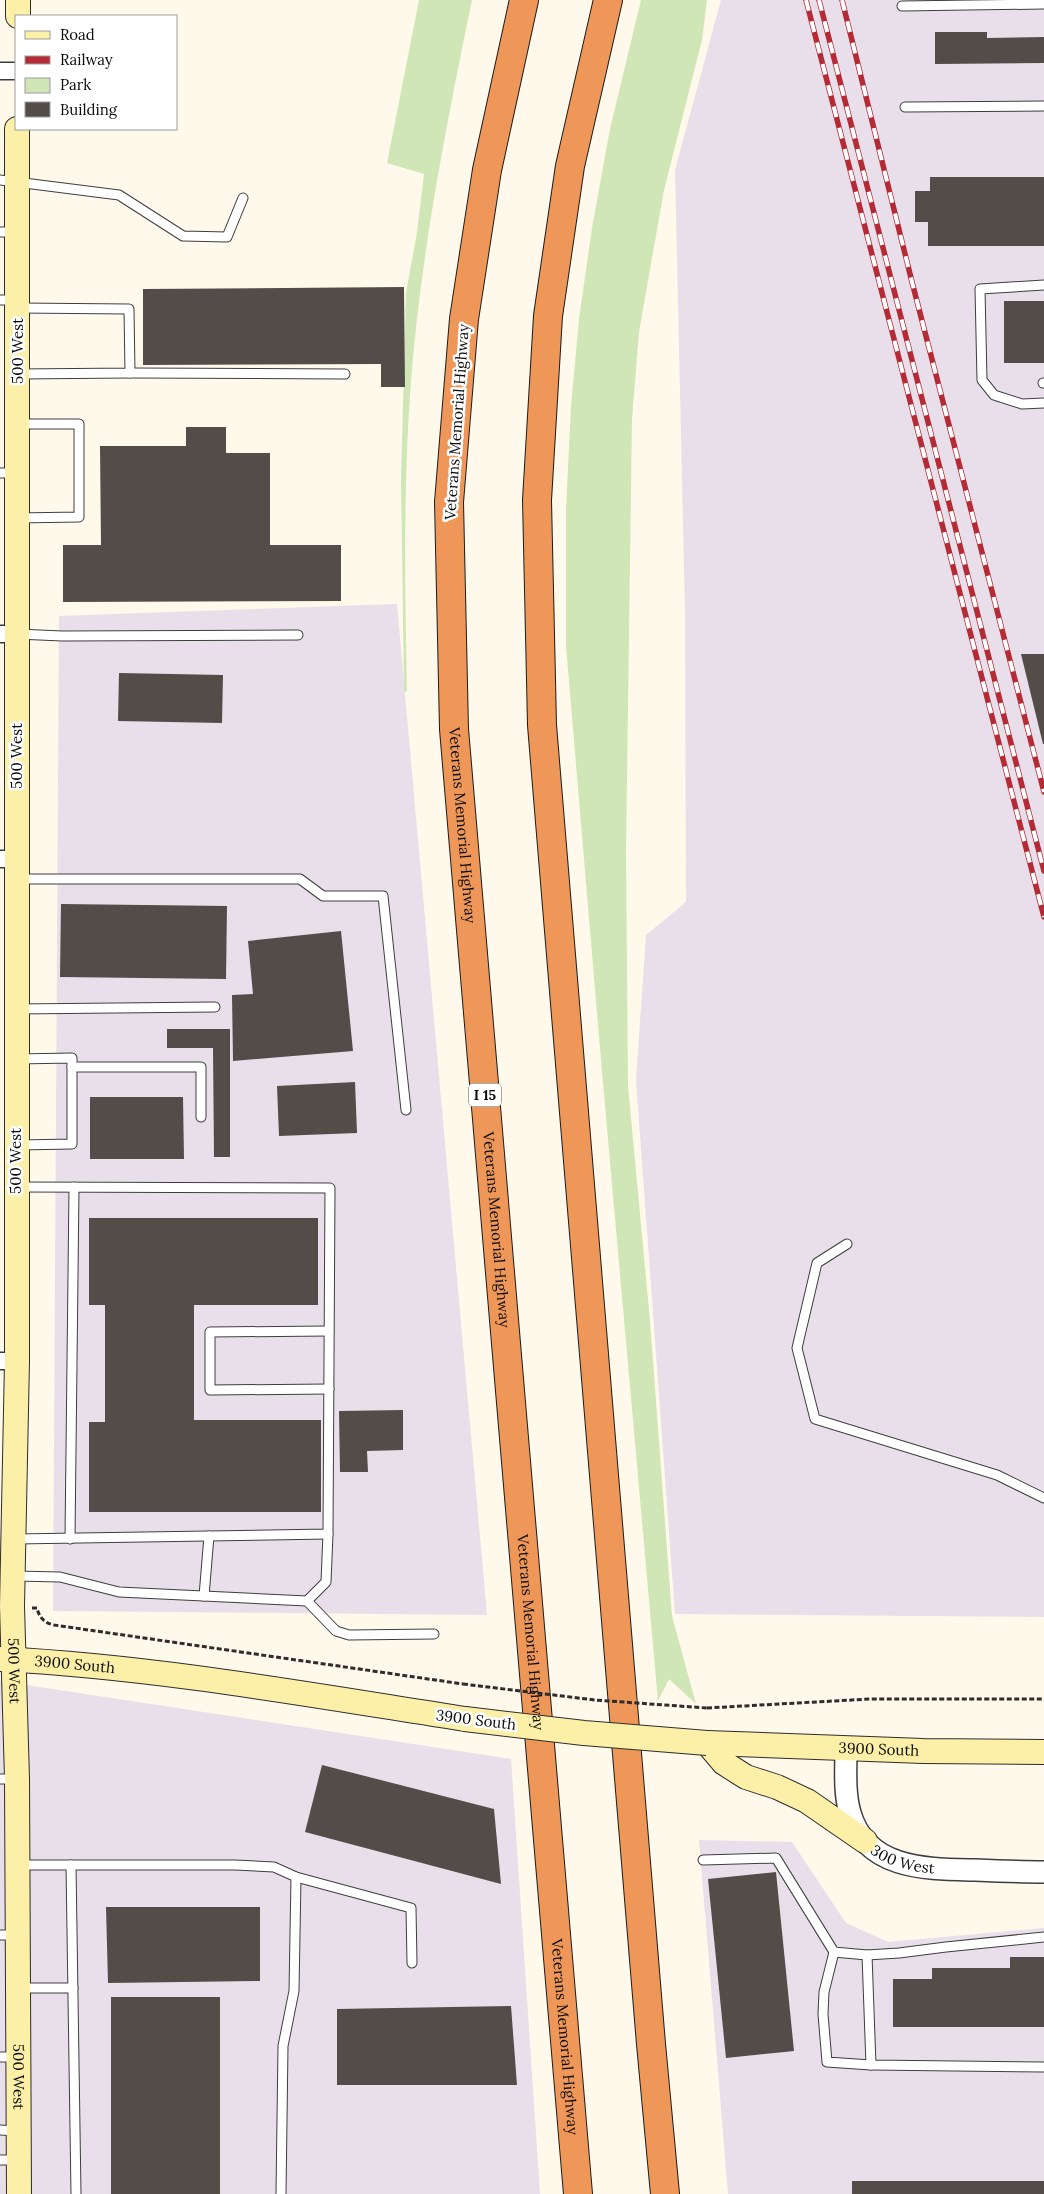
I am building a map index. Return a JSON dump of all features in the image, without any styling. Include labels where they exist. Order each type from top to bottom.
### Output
[{"type":"highway","name":"Veterans Memorial Highway","points":[[524,0],[487,170],[464,319],[449,502],[456,749],[578,2194]]},
{"type":"highway","points":[[608,0],[570,166],[548,316],[537,500],[542,725],[648,2015],[665,2194]]},
{"type":"main road","points":[[18,0],[18,15]]},
{"type":"main road","name":"500 West","points":[[18,130],[9,181],[9,232],[18,374],[18,424],[9,473],[17,518],[8,634],[11,865],[17,1009],[16,1188],[8,1360],[13,1576],[7,1659],[9,1779],[18,1865],[9,1935],[18,1988],[9,2057],[10,2160],[19,2194]]},
{"type":"main road","name":"3900 South","points":[[7,1659],[55,1662],[222,1682],[465,1719],[584,1733],[707,1743],[923,1751],[1044,1752]]},
{"type":"main road","points":[[707,1743],[724,1763],[746,1777],[777,1787],[807,1801],[841,1827],[864,1841]]},
{"type":"street","points":[[0,71],[15,71]]},
{"type":"street","name":"300 West","points":[[846,1748],[847,1792],[850,1813],[864,1841],[880,1854],[926,1869],[1044,1872]]},
{"type":"lane","points":[[902,6],[1044,4]]},
{"type":"lane","points":[[905,107],[1044,106]]},
{"type":"lane","points":[[9,181],[119,195],[183,236],[227,237],[243,198]]},
{"type":"lane","points":[[1044,285],[980,289],[982,380],[994,395],[1022,404],[1044,404]]},
{"type":"lane","points":[[12,302],[129,309],[130,374]]},
{"type":"lane","points":[[18,374],[344,374]]},
{"type":"lane","points":[[17,518],[79,517],[79,424],[18,424]]},
{"type":"lane","points":[[8,634],[62,636],[298,636]]},
{"type":"lane","points":[[11,865],[300,879],[322,896],[383,896],[406,1110]]},
{"type":"lane","points":[[17,1009],[215,1007]]},
{"type":"lane","points":[[16,1059],[72,1058],[72,1144],[16,1146]]},
{"type":"lane","points":[[72,1067],[200,1066],[201,1117]]},
{"type":"lane","points":[[16,1188],[330,1188],[328,1534],[326,1582],[307,1601]]},
{"type":"lane","points":[[70,1539],[74,1188]]},
{"type":"lane","points":[[847,1244],[817,1262],[798,1348],[815,1419],[997,1475],[1044,1498]]},
{"type":"lane","points":[[329,1331],[210,1332],[210,1390],[329,1389]]},
{"type":"lane","points":[[11,1528],[70,1539],[328,1534]]},
{"type":"lane","points":[[204,1596],[209,1536]]},
{"type":"lane","points":[[13,1576],[60,1577],[119,1592],[307,1601],[336,1631],[350,1635],[434,1634]]},
{"type":"lane","points":[[703,1860],[776,1858],[834,1952],[824,1992],[823,2014],[827,2062],[871,2065],[1044,2067]]},
{"type":"lane","points":[[18,1865],[235,1865],[274,1868],[296,1877],[411,1908],[412,1963]]},
{"type":"lane","points":[[71,1865],[76,2194]]},
{"type":"lane","points":[[281,2194],[283,2046],[294,1991],[296,1877]]},
{"type":"lane","points":[[834,1952],[867,1955],[1044,1938]]},
{"type":"lane","points":[[867,1955],[871,2065]]},
{"type":"lane","points":[[18,1988],[73,1988]]},
{"type":"path","points":[[34,1608],[37,1608],[38,1614],[46,1622],[54,1625],[463,1684],[595,1700],[707,1708],[870,1699],[1044,1699]]},
{"type":"shaded area","points":[[721,0],[1044,0],[1044,1617],[675,1614],[636,1080],[646,935],[686,902],[685,612],[675,170]]},
{"type":"shaded area","points":[[397,604],[487,1615],[53,1611],[59,616]]},
{"type":"shaded area","points":[[0,1681],[511,1759],[540,2194],[0,2194]]},
{"type":"shaded area","points":[[699,1840],[792,1842],[846,1923],[888,1942],[1044,1928],[1044,2194],[728,2194]]},
{"type":"green space","points":[[419,0],[472,0],[436,190],[415,333],[408,420],[405,575],[407,691],[404,692],[401,477],[406,293],[417,232],[424,174],[387,163]]},
{"type":"green space","points":[[641,0],[707,0],[702,40],[664,190],[639,332],[632,419],[626,850],[628,1086],[650,1321],[672,1616],[696,1704],[669,1679],[658,1701],[566,646],[566,509],[571,406],[579,319],[592,228],[610,129]]},
{"type":"building","points":[[935,32],[987,32],[987,38],[1044,37],[1044,63],[935,64]]},
{"type":"building","points":[[930,177],[1044,177],[1044,246],[928,246],[928,222],[915,222],[915,191],[930,191]]},
{"type":"building","points":[[404,287],[405,387],[381,387],[381,364],[143,365],[143,289]]},
{"type":"building","points":[[1004,301],[1044,301],[1044,363],[1004,363]]},
{"type":"building","points":[[186,427],[226,427],[226,453],[270,453],[270,545],[341,545],[341,601],[63,602],[63,545],[101,545],[100,446],[186,446]]},
{"type":"building","points":[[1021,654],[1044,654],[1044,744],[1043,744]]},
{"type":"building","points":[[119,673],[223,675],[222,723],[118,721]]},
{"type":"building","points":[[61,904],[227,906],[226,979],[60,977]]},
{"type":"building","points":[[341,931],[353,1051],[233,1061],[232,995],[253,994],[248,941]]},
{"type":"building","points":[[167,1029],[230,1029],[230,1157],[214,1157],[213,1048],[167,1048]]},
{"type":"building","points":[[355,1082],[357,1133],[279,1136],[277,1086]]},
{"type":"building","points":[[90,1097],[183,1097],[184,1159],[90,1159]]},
{"type":"building","points":[[89,1218],[318,1218],[318,1305],[194,1305],[194,1420],[321,1420],[321,1512],[89,1512],[89,1422],[105,1422],[105,1305],[89,1305]]},
{"type":"building","points":[[403,1410],[403,1450],[367,1451],[368,1472],[340,1472],[339,1411]]},
{"type":"building","points":[[322,1765],[494,1809],[501,1884],[305,1832]]},
{"type":"building","points":[[776,1872],[794,2051],[726,2058],[708,1879]]},
{"type":"building","points":[[106,1907],[260,1907],[260,1981],[108,1983]]},
{"type":"building","points":[[1010,1957],[1044,1957],[1044,2027],[893,2027],[893,1979],[932,1979],[932,1968],[1010,1968]]},
{"type":"building","points":[[111,1997],[220,1997],[220,2194],[111,2194]]},
{"type":"building","points":[[511,2006],[517,2085],[337,2085],[337,2009]]},
{"type":"building","points":[[852,2181],[1044,2181],[1044,2194],[852,2194]]},
{"type":"railway","points":[[806,0],[1044,917]]},
{"type":"railway","points":[[819,0],[1044,871]]},
{"type":"railway","points":[[842,0],[912,282],[1044,792]]}]
